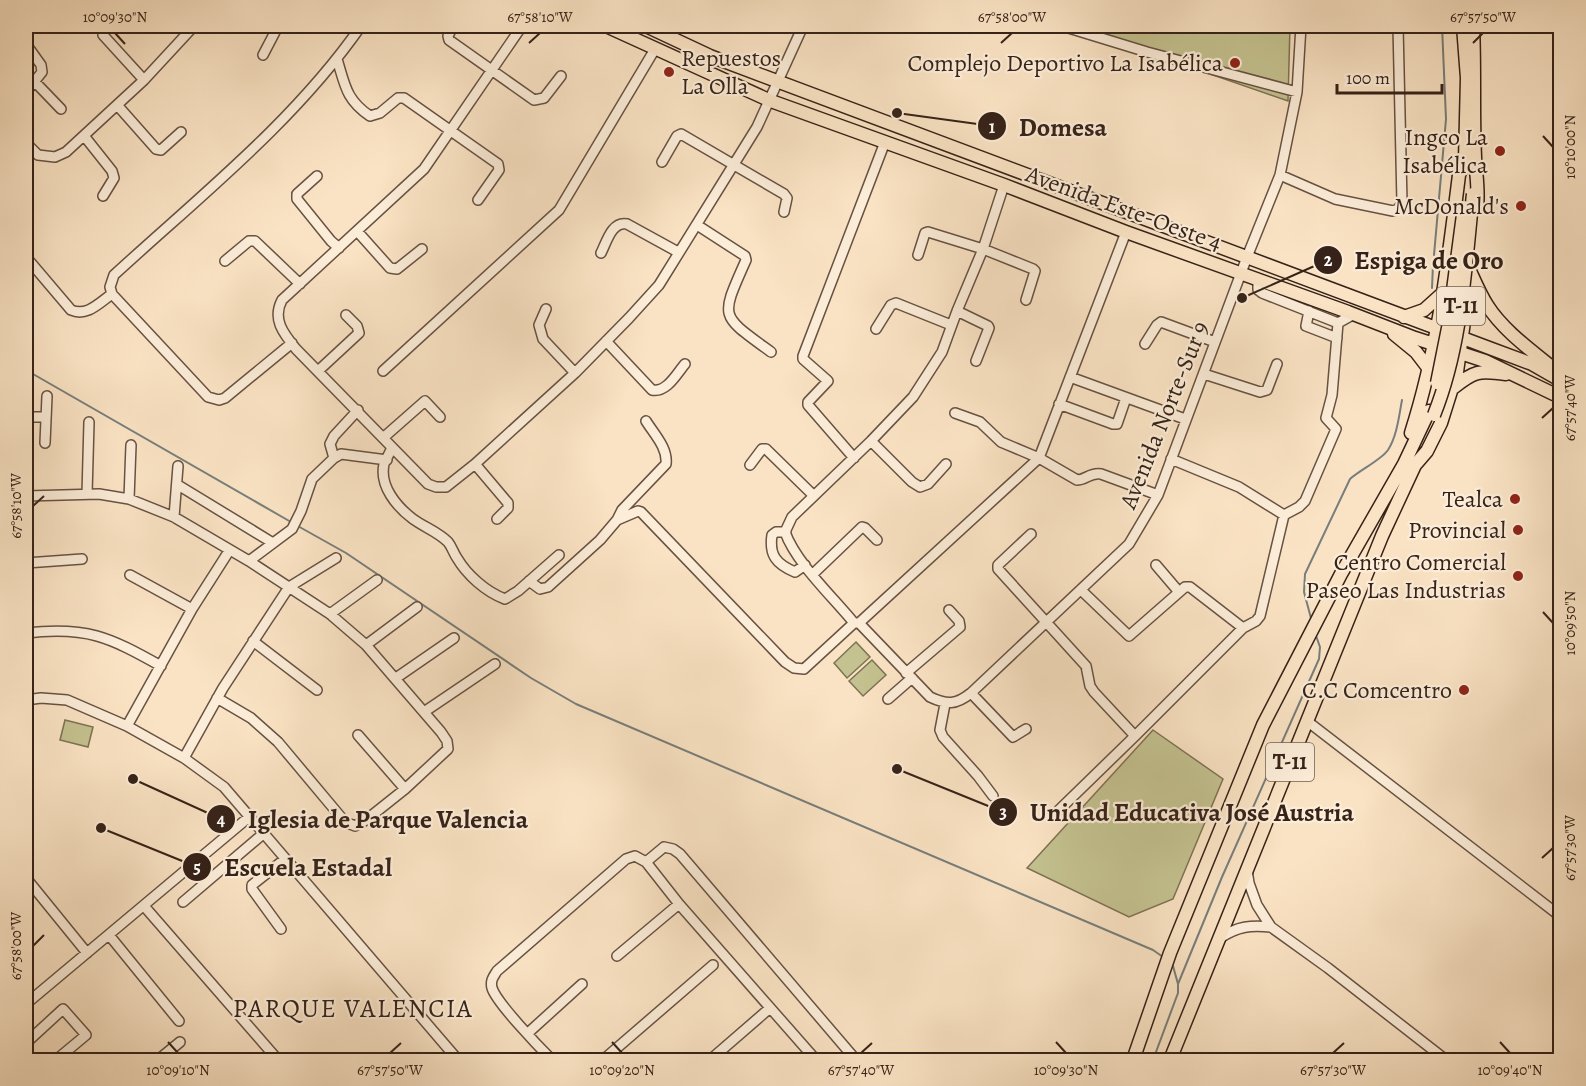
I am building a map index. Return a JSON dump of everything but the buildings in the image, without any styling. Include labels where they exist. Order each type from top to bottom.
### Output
[{"type":"main road","name":"Avenida Este-Oeste 4","points":[[606,26],[771,100],[1389,328]]},
{"type":"main road","points":[[646,26],[710,56],[1532,364],[1560,380]]},
{"type":"main road","name":"T-11","points":[[1133,1060],[1168,958],[1263,725],[1323,609],[1411,462],[1427,451],[1441,423],[1453,389],[1463,339],[1479,188],[1470,159],[1463,26]]},
{"type":"main road","name":"T-11","points":[[1170,1060],[1411,462],[1445,385],[1457,330],[1469,189],[1476,88],[1473,26]]},
{"type":"main road","name":"T-11","points":[[1411,462],[1407,444],[1422,400],[1435,345],[1445,291],[1459,175],[1470,159]]},
{"type":"main road","name":"T-11","points":[[1470,271],[1482,298],[1495,315],[1516,337],[1560,375]]},
{"type":"main road","points":[[1404,317],[1424,310],[1445,291]]},
{"type":"main road","points":[[1389,328],[1461,353],[1520,377],[1560,398]]},
{"type":"main road","name":"T-11","points":[[1389,328],[1416,352],[1429,369]]},
{"type":"main road","points":[[1453,389],[1469,375],[1478,372],[1520,377]]},
{"type":"street","points":[[111,26],[104,31],[103,35],[144,80]]},
{"type":"street","points":[[26,143],[38,155],[55,157],[66,152],[118,106],[194,26]]},
{"type":"street","points":[[263,55],[274,32],[270,26]]},
{"type":"street","points":[[291,343],[225,398],[214,399],[208,397],[112,294],[110,287],[114,275],[278,126],[337,59],[361,26]]},
{"type":"street","points":[[453,26],[448,40],[534,100],[544,98],[561,76]]},
{"type":"street","points":[[522,26],[424,169],[282,300],[277,315],[291,343],[428,484],[436,487],[446,487],[475,465],[575,373],[659,285],[757,128],[803,26]]},
{"type":"street","points":[[1062,26],[1147,52],[1297,92]]},
{"type":"street","name":"Avenida Norte-Sur 9","points":[[945,704],[962,700],[971,693],[1129,544],[1158,495],[1246,257],[1280,175],[1297,92],[1301,26]]},
{"type":"street","points":[[1280,175],[1335,199],[1398,209],[1402,203],[1398,26]]},
{"type":"street","points":[[26,44],[41,65],[42,72],[26,92]]},
{"type":"street","points":[[383,371],[559,210],[655,49]]},
{"type":"street","points":[[337,59],[354,105],[370,116],[380,113],[398,98],[404,98],[498,164],[499,170],[478,200]]},
{"type":"street","points":[[35,82],[61,110]]},
{"type":"street","points":[[118,106],[156,149],[161,150],[180,132]]},
{"type":"street","points":[[662,162],[677,136],[681,134],[784,194],[787,198],[783,212]]},
{"type":"street","points":[[85,137],[112,171],[114,178],[103,196]]},
{"type":"street","points":[[854,458],[808,405],[808,402],[828,381],[803,359],[803,356],[885,142]]},
{"type":"street","points":[[317,176],[297,194],[297,199],[339,248]]},
{"type":"street","points":[[993,796],[939,730],[945,704],[930,697],[857,623],[805,565],[790,545],[786,532],[792,517],[913,397],[942,352],[983,249],[1004,185]]},
{"type":"street","points":[[601,253],[616,225],[621,223],[627,224],[678,252]]},
{"type":"street","points":[[697,225],[745,256],[746,260],[729,299],[728,312],[734,325],[771,352]]},
{"type":"street","points":[[357,231],[390,267],[397,269],[422,249]]},
{"type":"street","points":[[918,255],[925,233],[928,232],[1033,268],[1035,271],[1026,300]]},
{"type":"street","points":[[529,581],[540,589],[552,585],[618,520],[638,511],[785,662],[794,668],[804,669],[1039,458],[1126,232]]},
{"type":"street","points":[[225,261],[249,241],[255,241],[300,284]]},
{"type":"street","points":[[26,257],[71,310],[79,313],[87,312],[112,294]]},
{"type":"street","points":[[1258,279],[1258,290],[1262,293],[1338,322],[1354,314]]},
{"type":"street","points":[[876,329],[891,305],[896,303],[951,325]]},
{"type":"street","points":[[546,309],[539,325],[543,339],[575,373]]},
{"type":"street","points":[[957,311],[989,328],[976,361]]},
{"type":"street","points":[[1309,311],[1306,326],[1337,338]]},
{"type":"street","points":[[318,371],[359,333],[357,326],[346,315]]},
{"type":"street","points":[[1145,344],[1161,322],[1215,342]]},
{"type":"street","points":[[1059,810],[1244,628],[1260,616],[1284,515],[1305,501],[1336,429],[1326,418],[1332,394],[1338,322]]},
{"type":"street","points":[[606,340],[652,390],[658,391],[664,388],[685,364]]},
{"type":"street","points":[[1204,374],[1260,392],[1267,390],[1276,364]]},
{"type":"street","points":[[1070,377],[1185,419]]},
{"type":"street","points":[[45,443],[46,396]]},
{"type":"street","points":[[1059,404],[1117,424],[1126,398]]},
{"type":"street","points":[[383,438],[421,402],[428,403],[440,417]]},
{"type":"street","points":[[334,458],[330,444],[334,436],[358,410]]},
{"type":"street","points":[[956,413],[980,422],[1002,442],[1039,458],[1077,480],[1094,473],[1101,474],[1158,495]]},
{"type":"street","points":[[26,417],[46,417]]},
{"type":"street","points":[[87,494],[89,422]]},
{"type":"street","points":[[618,520],[622,510],[666,464],[667,457],[663,448],[646,422]]},
{"type":"street","points":[[871,441],[912,482],[920,486],[928,484],[946,464]]},
{"type":"street","points":[[129,499],[131,445]]},
{"type":"street","points":[[392,447],[384,466],[388,490],[394,502],[414,520],[445,539],[452,546],[461,564],[496,596],[506,599],[559,555]]},
{"type":"street","points":[[750,465],[762,449],[766,449],[813,495]]},
{"type":"street","points":[[249,561],[292,529],[312,479],[334,458],[341,454],[387,460]]},
{"type":"street","points":[[1172,459],[1239,487],[1284,515]]},
{"type":"street","points":[[475,465],[507,503],[508,508],[497,519]]},
{"type":"street","points":[[174,517],[178,466]]},
{"type":"street","points":[[178,485],[273,543]]},
{"type":"street","points":[[26,496],[87,494],[129,499],[174,517],[249,561],[330,614],[366,645],[447,741],[448,749],[405,789],[355,826],[345,822],[278,742],[251,718],[217,698]]},
{"type":"street","points":[[813,574],[862,528],[865,528],[877,540]]},
{"type":"street","points":[[786,532],[776,532],[772,535],[770,547],[774,556],[784,567],[795,572],[805,565]]},
{"type":"street","points":[[1031,534],[998,565],[998,569],[1086,666],[1090,686],[1094,692],[1135,736]]},
{"type":"street","points":[[127,726],[192,609],[229,551]]},
{"type":"street","points":[[184,758],[217,698],[289,587],[336,558]]},
{"type":"street","points":[[26,563],[82,559]]},
{"type":"street","points":[[1156,565],[1179,592]]},
{"type":"street","points":[[130,575],[192,609]]},
{"type":"street","points":[[330,614],[377,580]]},
{"type":"street","points":[[1082,590],[1129,636],[1185,587],[1190,587],[1244,628]]},
{"type":"street","points":[[366,645],[417,608]]},
{"type":"street","points":[[888,699],[960,627],[959,621],[949,610]]},
{"type":"street","points":[[26,633],[56,629],[89,633],[119,643],[161,666]]},
{"type":"street","points":[[396,678],[454,638]]},
{"type":"street","points":[[253,640],[317,690]]},
{"type":"street","points":[[424,712],[495,664]]},
{"type":"street","points":[[971,693],[1013,737],[1026,729]]},
{"type":"street","points":[[26,700],[41,698],[67,700],[127,726],[184,758],[224,787],[458,1060]]},
{"type":"street","points":[[1306,721],[1560,916]]},
{"type":"street","points":[[358,735],[405,789]]},
{"type":"street","points":[[26,1004],[249,817]]},
{"type":"street","points":[[183,902],[264,834]]},
{"type":"street","points":[[646,862],[664,847],[680,854],[856,1060]]},
{"type":"street","points":[[552,1060],[499,1000],[492,988],[492,979],[497,970],[626,859],[635,856],[646,862],[679,904],[816,1060]]},
{"type":"street","points":[[281,929],[252,889],[252,885],[285,859]]},
{"type":"street","points":[[1247,868],[1249,883],[1257,905],[1271,927],[1328,968],[1446,1060]]},
{"type":"street","points":[[26,878],[87,953]]},
{"type":"street","points":[[617,956],[679,904]]},
{"type":"street","points":[[144,906],[278,1060]]},
{"type":"street","points":[[1219,939],[1234,928],[1252,925],[1271,927]]},
{"type":"street","points":[[109,935],[179,1021]]},
{"type":"street","points":[[603,1060],[713,965]]},
{"type":"street","points":[[528,1033],[582,984]]},
{"type":"street","points":[[710,1060],[770,1008]]},
{"type":"street","points":[[26,1043],[63,1009],[86,1035],[56,1060]]},
{"type":"street","points":[[158,1060],[180,1042]]},
{"type":"street","points":[[720,1052],[726,1060]]},
{"type":"shaded area","name":"Complejo Deportivo La Isabélica","points":[[1072,26],[1290,26],[1288,101]]},
{"type":"shaded area","points":[[856,642],[870,657],[847,678],[834,663]]},
{"type":"shaded area","points":[[872,660],[886,675],[863,696],[849,681]]},
{"type":"shaded area","points":[[65,720],[93,727],[88,747],[60,740]]},
{"type":"shaded area","points":[[1153,730],[1223,779],[1173,899],[1129,917],[1027,868]]},
{"type":"waterway","points":[[1434,255],[1446,119],[1442,26]]},
{"type":"waterway","points":[[1432,288],[1433,265]]},
{"type":"waterway","points":[[26,370],[291,522]]},
{"type":"waterway","points":[[1312,622],[1304,592],[1305,574],[1350,479],[1388,450],[1396,432],[1402,400]]},
{"type":"waterway","points":[[296,525],[346,553],[531,678],[576,704],[1153,950],[1163,957]]},
{"type":"waterway","points":[[1153,1060],[1178,993],[1178,984],[1222,877],[1319,659],[1320,647],[1315,633]]},
{"type":"waterway","points":[[1170,963],[1178,984]]},
{"type":"place","name":"Complejo Deportivo La Isabélica","points":[[1235,63]]},
{"type":"place","name":"Repuestos La Olla","points":[[669,72]]},
{"type":"place","name":"Domesa","points":[[897,113]]},
{"type":"place","name":"Ingco La Isabélica","points":[[1500,151]]},
{"type":"place","name":"McDonald's","points":[[1521,206]]},
{"type":"place","name":"Espiga de Oro","points":[[1242,298]]},
{"type":"place","name":"Tealca","points":[[1515,499]]},
{"type":"place","name":"Provincial","points":[[1518,530]]},
{"type":"place","name":"Centro Comercial Paseo Las Industrias","points":[[1518,576]]},
{"type":"place","name":"C.C Comcentro","points":[[1464,690]]},
{"type":"place","name":"Unidad Educativa José Austria","points":[[897,769]]},
{"type":"place","name":"Iglesia de Parque Valencia","points":[[133,779]]},
{"type":"place","name":"Escuela Estadal","points":[[101,828]]},
{"type":"district","name":"PARQUE VALENCIA","points":[[353,1008]]}]
